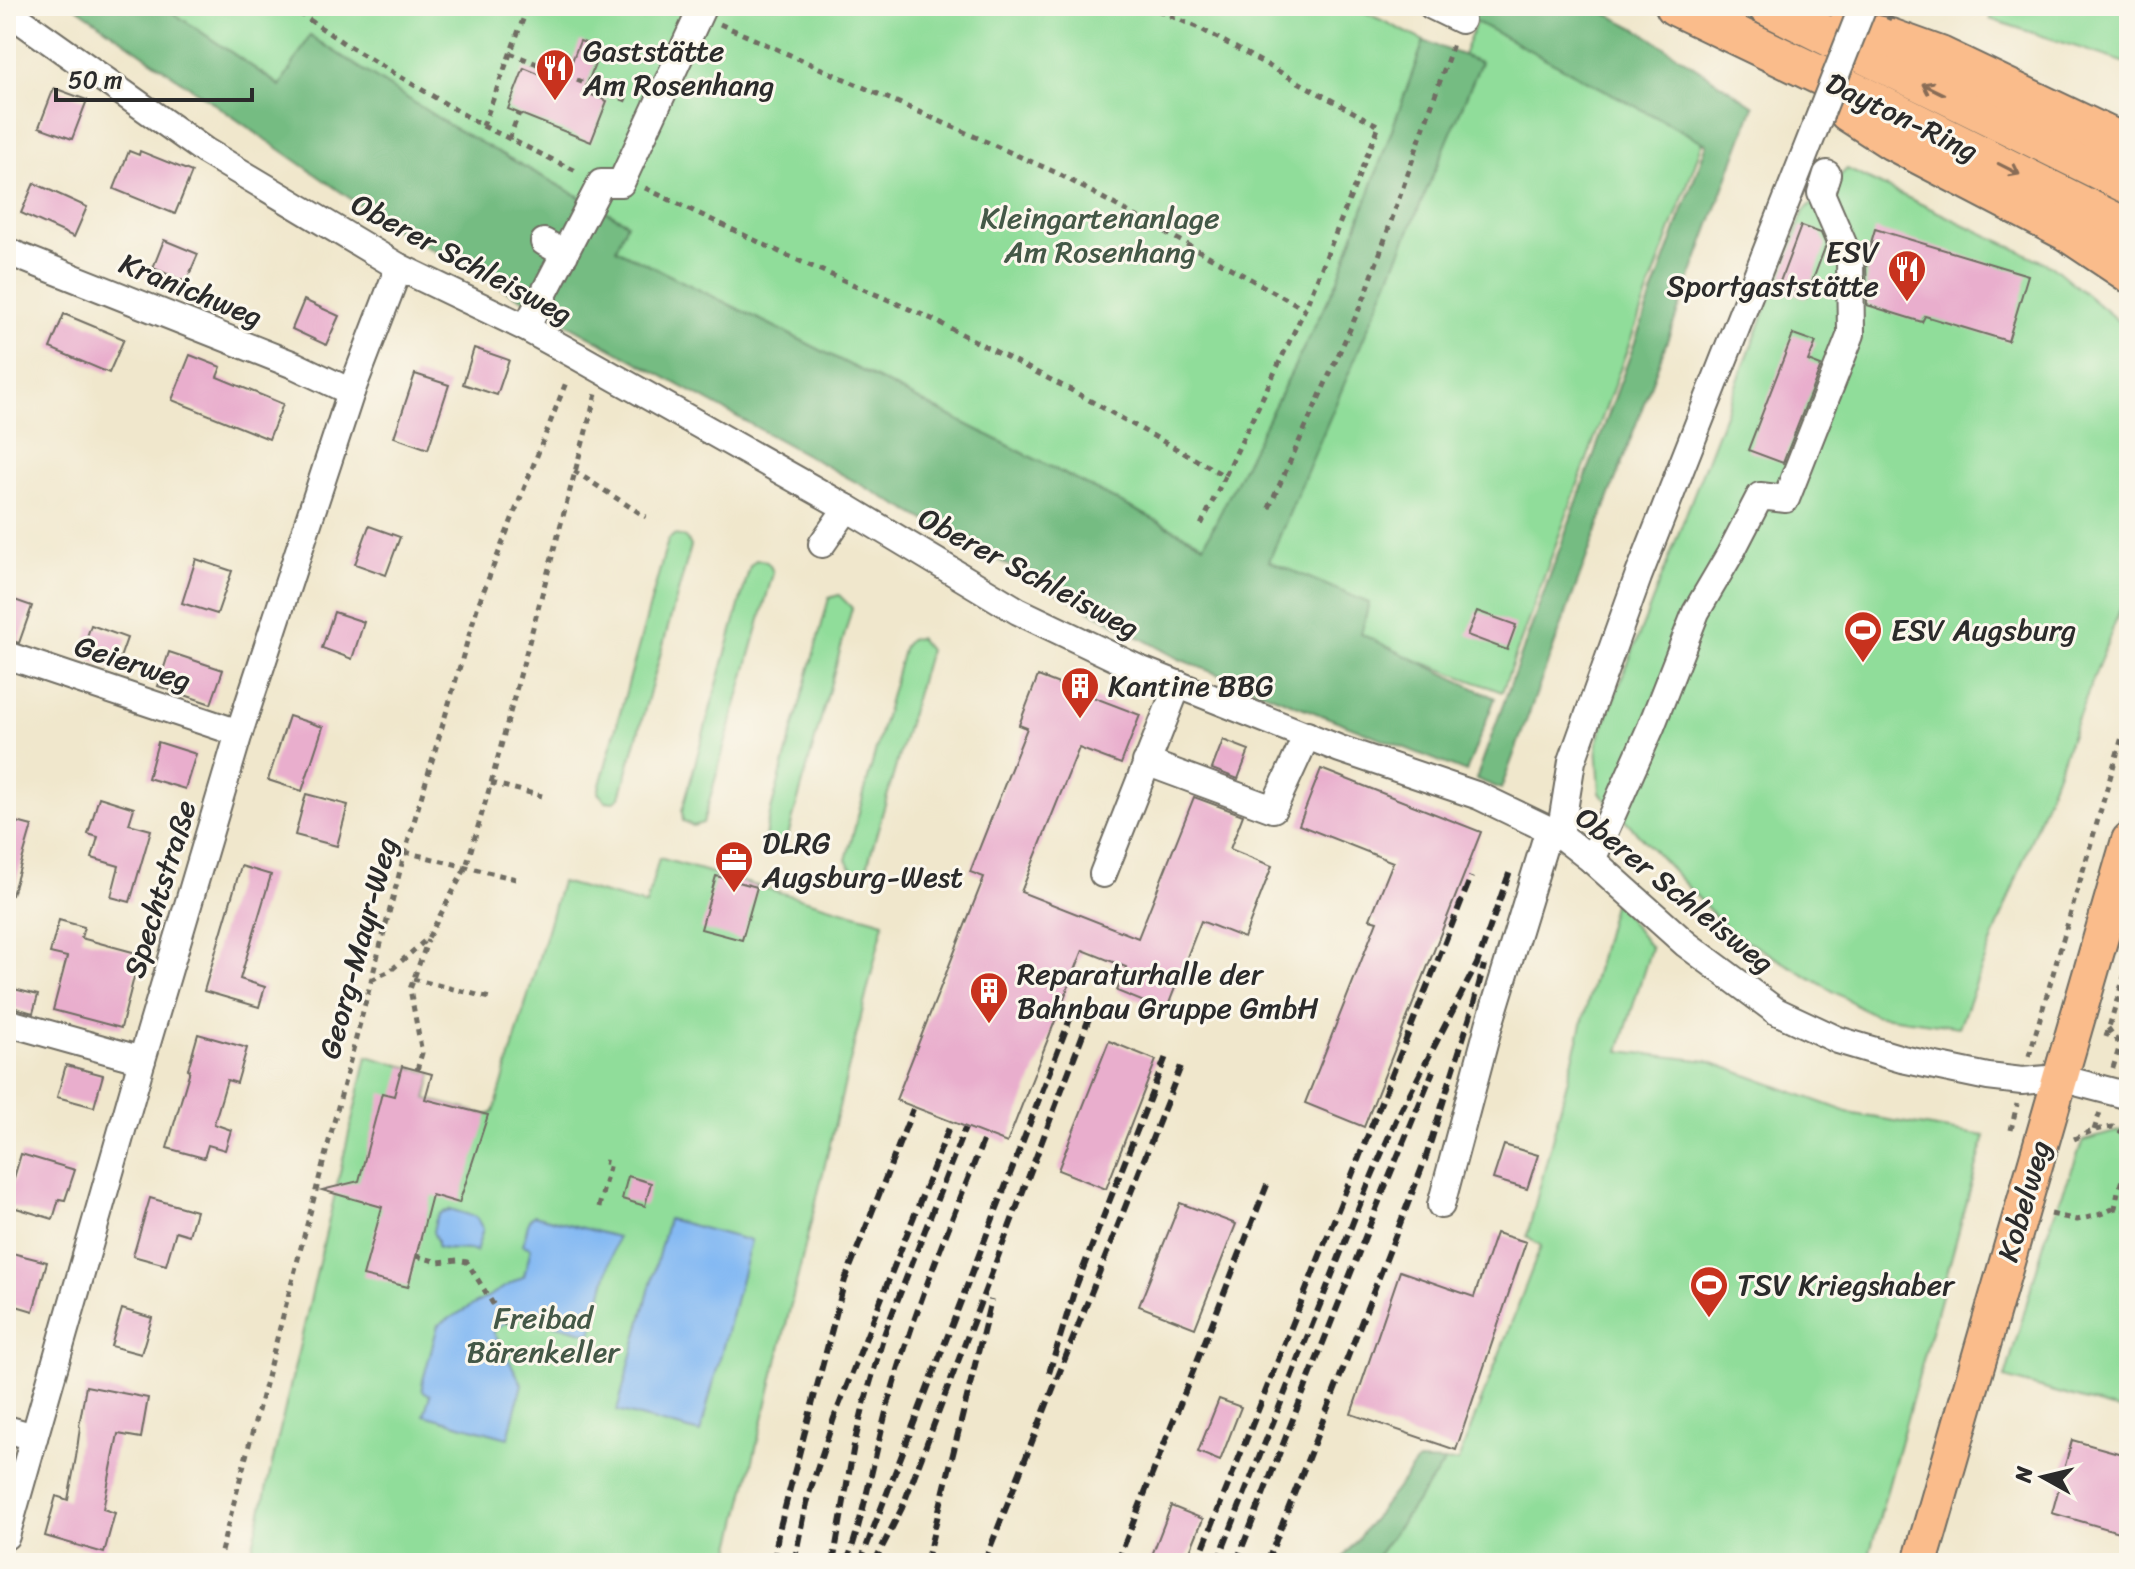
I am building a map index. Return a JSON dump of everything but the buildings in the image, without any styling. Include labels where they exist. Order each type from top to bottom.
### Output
[{"type":"highway","name":"Dayton-Ring","points":[[1675,6],[2129,229]]},
{"type":"highway","name":"Dayton-Ring","points":[[1774,9],[2129,185]]},
{"type":"highway","points":[[1774,9],[1890,38],[1940,56],[2129,146]]},
{"type":"highway","points":[[1781,58],[1848,112],[1893,141],[2066,231],[2129,273]]},
{"type":"main road","name":"Kobelweg","points":[[1920,1563],[2129,840]]},
{"type":"street","points":[[1432,6],[1461,20]]},
{"type":"street","points":[[1441,1205],[1489,1025],[1554,832],[1572,761],[1638,577],[1863,6]]},
{"type":"street","name":"Oberer Schleisweg","points":[[6,10],[205,151],[399,267],[577,356],[847,508],[1018,611],[1139,669],[1307,735],[1479,796],[1554,832],[1592,860],[1686,944],[1776,1011],[1838,1040],[1902,1059],[1988,1077],[2022,1081],[2060,1078],[2129,1096]]},
{"type":"street","points":[[526,328],[554,248],[611,183],[654,112],[701,10]]},
{"type":"street","points":[[1592,860],[1651,727],[1696,612],[1760,496],[1786,499],[1851,334],[1850,260],[1821,193],[1827,174]]},
{"type":"street","name":"Kranichweg","points":[[6,251],[294,365],[351,392]]},
{"type":"street","name":"Spechtstraße","points":[[6,1536],[239,733],[351,392],[399,267]]},
{"type":"street","points":[[822,544],[847,508]]},
{"type":"street","name":"Geierweg","points":[[6,655],[239,733]]},
{"type":"street","points":[[1103,874],[1178,684]]},
{"type":"street","points":[[1146,762],[1273,809],[1307,735]]},
{"type":"street","points":[[6,1022],[142,1060]]},
{"type":"street","points":[[6,1429],[34,1437]]},
{"type":"path","points":[[289,6],[345,44],[483,126],[611,183],[646,188],[786,255],[932,319],[1071,390],[1225,476]]},
{"type":"path","points":[[483,126],[528,6]]},
{"type":"path","points":[[1148,6],[1201,29],[1379,126],[1305,309],[1201,525]]},
{"type":"path","points":[[701,10],[1057,173],[1305,309]]},
{"type":"path","points":[[1269,508],[1365,296],[1461,20]]},
{"type":"path","points":[[510,53],[654,112]]},
{"type":"path","points":[[509,139],[519,113]]},
{"type":"path","name":"Georg-Mayr-Weg","points":[[218,1563],[405,852],[478,605],[577,356]]},
{"type":"path","points":[[417,1070],[422,1053],[410,989],[428,938],[466,867],[602,370]]},
{"type":"path","points":[[574,471],[646,517]]},
{"type":"path","points":[[2022,1081],[2129,713]]},
{"type":"path","points":[[491,783],[542,796]]},
{"type":"path","points":[[405,852],[520,880]]},
{"type":"path","points":[[371,980],[390,971],[428,938]]},
{"type":"path","points":[[2129,960],[2109,1028],[2120,1045],[2129,1051]]},
{"type":"path","points":[[413,979],[490,998]]},
{"type":"path","points":[[2074,1139],[2094,1130],[2113,1127],[2129,1140]]},
{"type":"path","points":[[2115,1208],[2129,1158]]},
{"type":"path","points":[[599,1207],[610,1163],[604,1162]]},
{"type":"path","points":[[2046,1213],[2077,1220],[2115,1208],[2129,1210]]},
{"type":"path","points":[[416,1256],[438,1262],[467,1262],[508,1328]]},
{"type":"green space","points":[[74,6],[163,6],[280,86],[310,36],[452,127],[627,223],[616,249],[1204,545],[1337,282],[1424,41],[1481,62],[1269,561],[1369,603],[1361,634],[1495,698],[1466,772],[1179,659],[394,229]]},
{"type":"green space","name":"Kleingartenanlage Am Rosenhang","points":[[163,6],[1353,6],[1424,41],[1337,282],[1205,545],[615,249],[626,222],[452,127],[310,36],[281,86]]},
{"type":"green space","points":[[1446,6],[1591,6],[1639,30],[1754,106],[1501,789],[1476,779],[1707,144]]},
{"type":"green space","points":[[1993,6],[2129,6],[2129,64],[1990,19]]},
{"type":"green space","points":[[1480,13],[1707,131],[1502,692],[1246,597]]},
{"type":"green space","name":"ESV Augsburg","points":[[1847,169],[2052,266],[2129,330],[2129,586],[1959,1027],[1874,1015],[1728,930],[1600,793],[1597,743],[1804,211]]},
{"type":"green space","points":[[674,535],[684,538],[691,546],[620,797],[613,802],[606,801],[598,793],[599,789],[668,540]]},
{"type":"green space","points":[[756,560],[768,563],[773,573],[703,823],[693,826],[683,821],[682,811],[750,566]]},
{"type":"green space","points":[[839,595],[852,608],[786,843],[776,849],[769,846],[765,838],[767,825],[829,598]]},
{"type":"green space","points":[[919,638],[929,650],[867,867],[861,871],[853,870],[846,860],[904,646],[910,639]]},
{"type":"green space","name":"Freibad Bärenkeller","points":[[659,858],[884,922],[728,1563],[249,1563],[367,1056],[432,1074],[426,1099],[488,1115],[494,1112],[561,882],[646,905]]},
{"type":"green space","name":"TSV Kriegshaber","points":[[1614,901],[1651,948],[1619,1051],[1708,1061],[1853,1114],[1985,1136],[1867,1563],[1372,1563],[1445,1462],[1458,1461],[1541,1246],[1527,1236]]},
{"type":"green space","points":[[2129,1128],[2129,1413],[2005,1378],[2047,1233],[2083,1141]]},
{"type":"green space","points":[[1418,1461],[1445,1462],[1372,1563],[1339,1563]]},
{"type":"water","points":[[450,1209],[476,1217],[483,1229],[476,1252],[437,1247],[433,1232],[436,1221],[439,1215]]},
{"type":"water","points":[[534,1215],[617,1237],[591,1334],[519,1315],[494,1329],[522,1384],[508,1438],[424,1415],[430,1395],[423,1391],[422,1384],[438,1325],[524,1276],[531,1248],[523,1245],[529,1220]]},
{"type":"water","points":[[668,1219],[751,1241],[700,1433],[617,1411]]},
{"type":"railway","points":[[1217,1563],[1367,1187],[1396,1120],[1477,964],[1511,868]]},
{"type":"railway","points":[[1197,1563],[1471,877]]},
{"type":"railway","points":[[1267,1563],[1425,1160],[1484,965]]},
{"type":"railway","points":[[860,1563],[1075,1006]]},
{"type":"railway","points":[[874,1563],[902,1508],[1091,1013]]},
{"type":"railway","points":[[1049,1373],[1075,1289],[1167,1054]]},
{"type":"railway","points":[[984,1563],[1183,1061]]},
{"type":"railway","points":[[1236,1563],[1433,1071]]},
{"type":"railway","points":[[774,1563],[778,1534],[845,1280],[913,1109]]},
{"type":"railway","points":[[794,1563],[806,1503],[834,1418],[951,1123]]},
{"type":"railway","points":[[833,1563],[854,1445],[885,1332],[965,1128]]},
{"type":"railway","points":[[847,1563],[908,1338],[985,1136]]},
{"type":"railway","points":[[1117,1563],[1267,1185]]},
{"type":"railway","points":[[926,1563],[991,1300]]},
{"type":"place","name":"Gaststätte Am Rosenhang","points":[[555,102]]},
{"type":"place","name":"ESV Sportgaststätte","points":[[1907,303]]},
{"type":"place","name":"ESV Augsburg","points":[[1863,664]]},
{"type":"place","name":"Kantine BBG","points":[[1080,720]]},
{"type":"place","name":"DLRG Augsburg-West","points":[[734,894]]},
{"type":"place","name":"Reparaturhalle der Bahnbau Gruppe GmbH","points":[[989,1025]]},
{"type":"place","name":"TSV Kriegshaber","points":[[1709,1319]]}]
